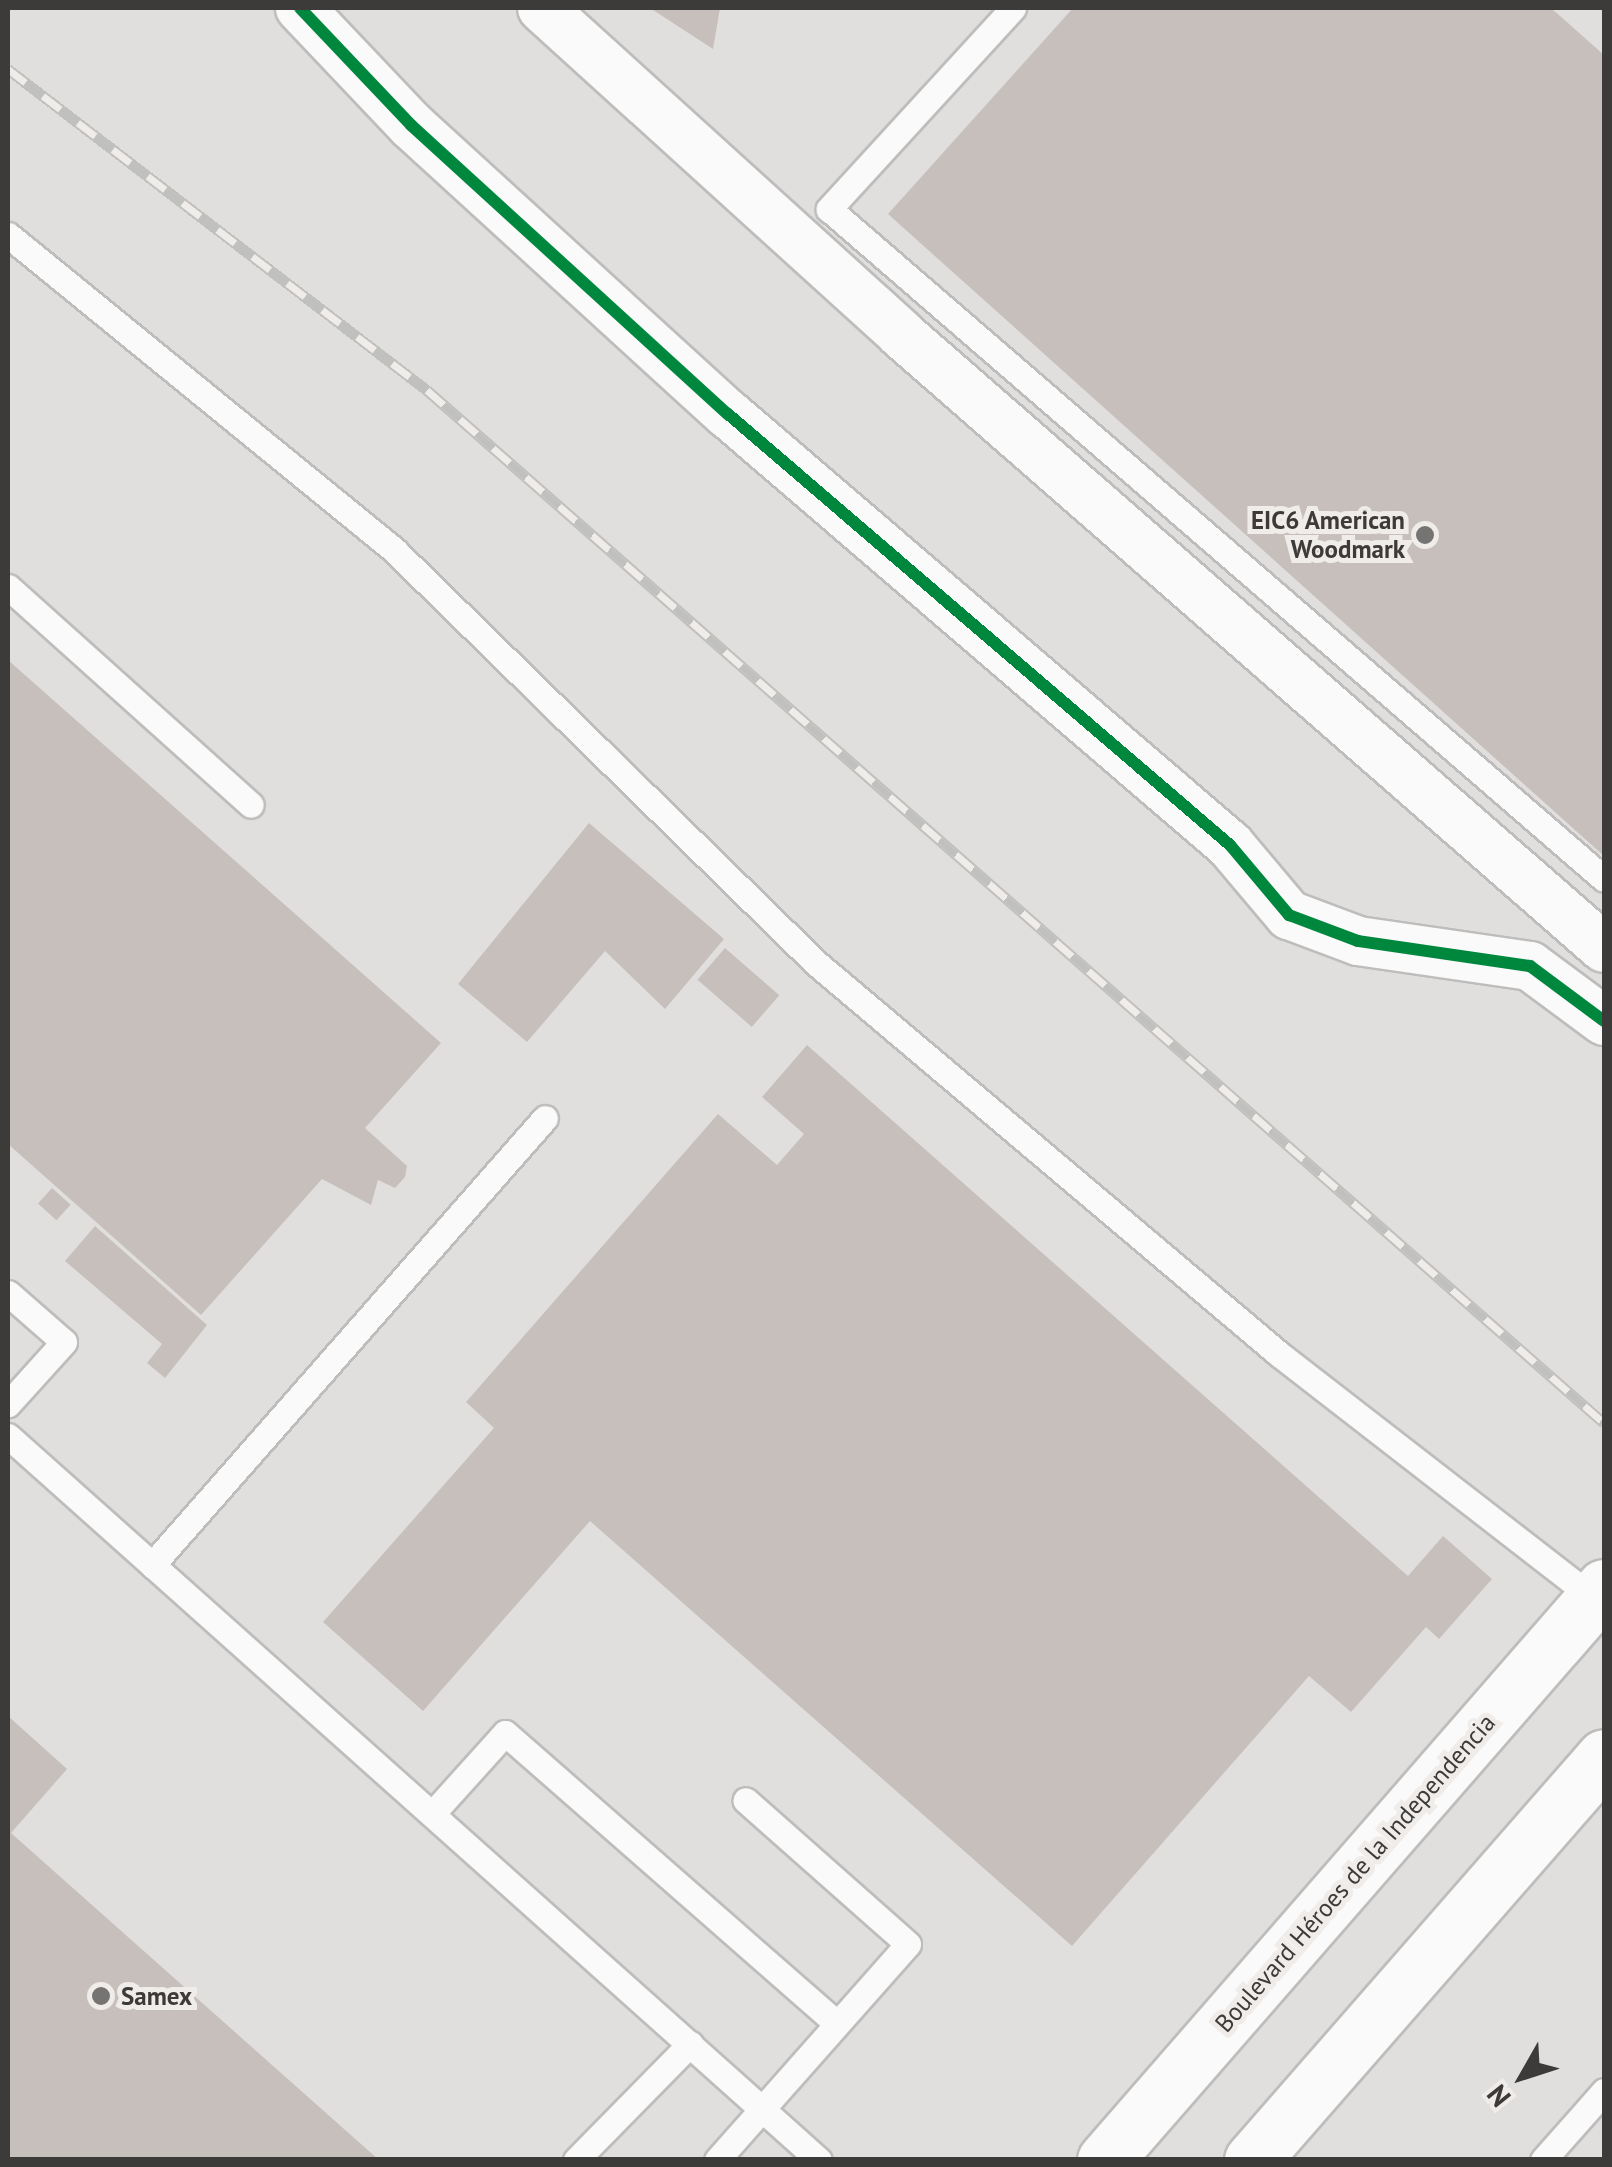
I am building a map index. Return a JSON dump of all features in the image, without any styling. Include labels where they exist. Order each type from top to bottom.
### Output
[{"type":"main road","name":"Boulevard Héroes de la Independencia","points":[[1106,2160],[1601,1597]]},
{"type":"main road","points":[[1252,2160],[1604,1757]]},
{"type":"street","points":[[300,8],[412,125],[728,414],[1230,845],[1288,915],[1358,941],[1530,966],[1604,1021]]},
{"type":"street","points":[[542,8],[901,334],[1604,948]]},
{"type":"lane","points":[[1013,8],[829,209],[1604,879]]},
{"type":"lane","points":[[8,235],[395,551],[816,963],[1279,1354],[1601,1597]]},
{"type":"lane","points":[[8,587],[251,804]]},
{"type":"lane","points":[[152,1564],[545,1118]]},
{"type":"lane","points":[[8,1294],[64,1342],[8,1404]]},
{"type":"lane","points":[[11,1445],[152,1564],[819,2160]]},
{"type":"lane","points":[[432,1814],[505,1733],[837,2024]]},
{"type":"lane","points":[[717,2160],[908,1944],[745,1800]]},
{"type":"lane","points":[[576,2160],[690,2044]]},
{"type":"lane","points":[[1543,2160],[1604,2092]]},
{"type":"building","points":[[650,8],[720,8],[713,49]]},
{"type":"building","name":"EIC6 American Woodmark","points":[[1073,8],[1551,8],[1604,55],[1604,856],[888,214]]},
{"type":"building","points":[[8,660],[441,1043],[365,1128],[407,1166],[405,1177],[395,1188],[378,1180],[371,1205],[322,1179],[201,1315],[8,1144]]},
{"type":"building","points":[[589,823],[724,939],[665,1009],[605,951],[527,1042],[458,984]]},
{"type":"building","points":[[725,948],[779,995],[752,1027],[697,980]]},
{"type":"building","points":[[807,1045],[1408,1576],[1443,1536],[1492,1579],[1439,1639],[1426,1627],[1351,1712],[1309,1676],[1072,1946],[590,1521],[423,1711],[323,1622],[494,1428],[466,1402],[718,1114],[777,1165],[804,1134],[762,1097]]},
{"type":"building","points":[[52,1188],[71,1205],[57,1220],[38,1204]]},
{"type":"building","points":[[95,1226],[207,1325],[165,1378],[147,1363],[162,1344],[65,1261]]},
{"type":"building","name":"Samex","points":[[8,1716],[67,1769],[11,1833],[379,2160],[8,2160]]},
{"type":"railway","points":[[8,69],[427,390],[1604,1423]]},
{"type":"cycle path","points":[[300,8],[411,125],[728,414],[1230,845],[1289,915],[1358,941],[1530,966],[1604,1021]]},
{"type":"place","name":"EIC6 American Woodmark","points":[[1425,535]]},
{"type":"place","name":"Samex","points":[[101,1996]]}]
